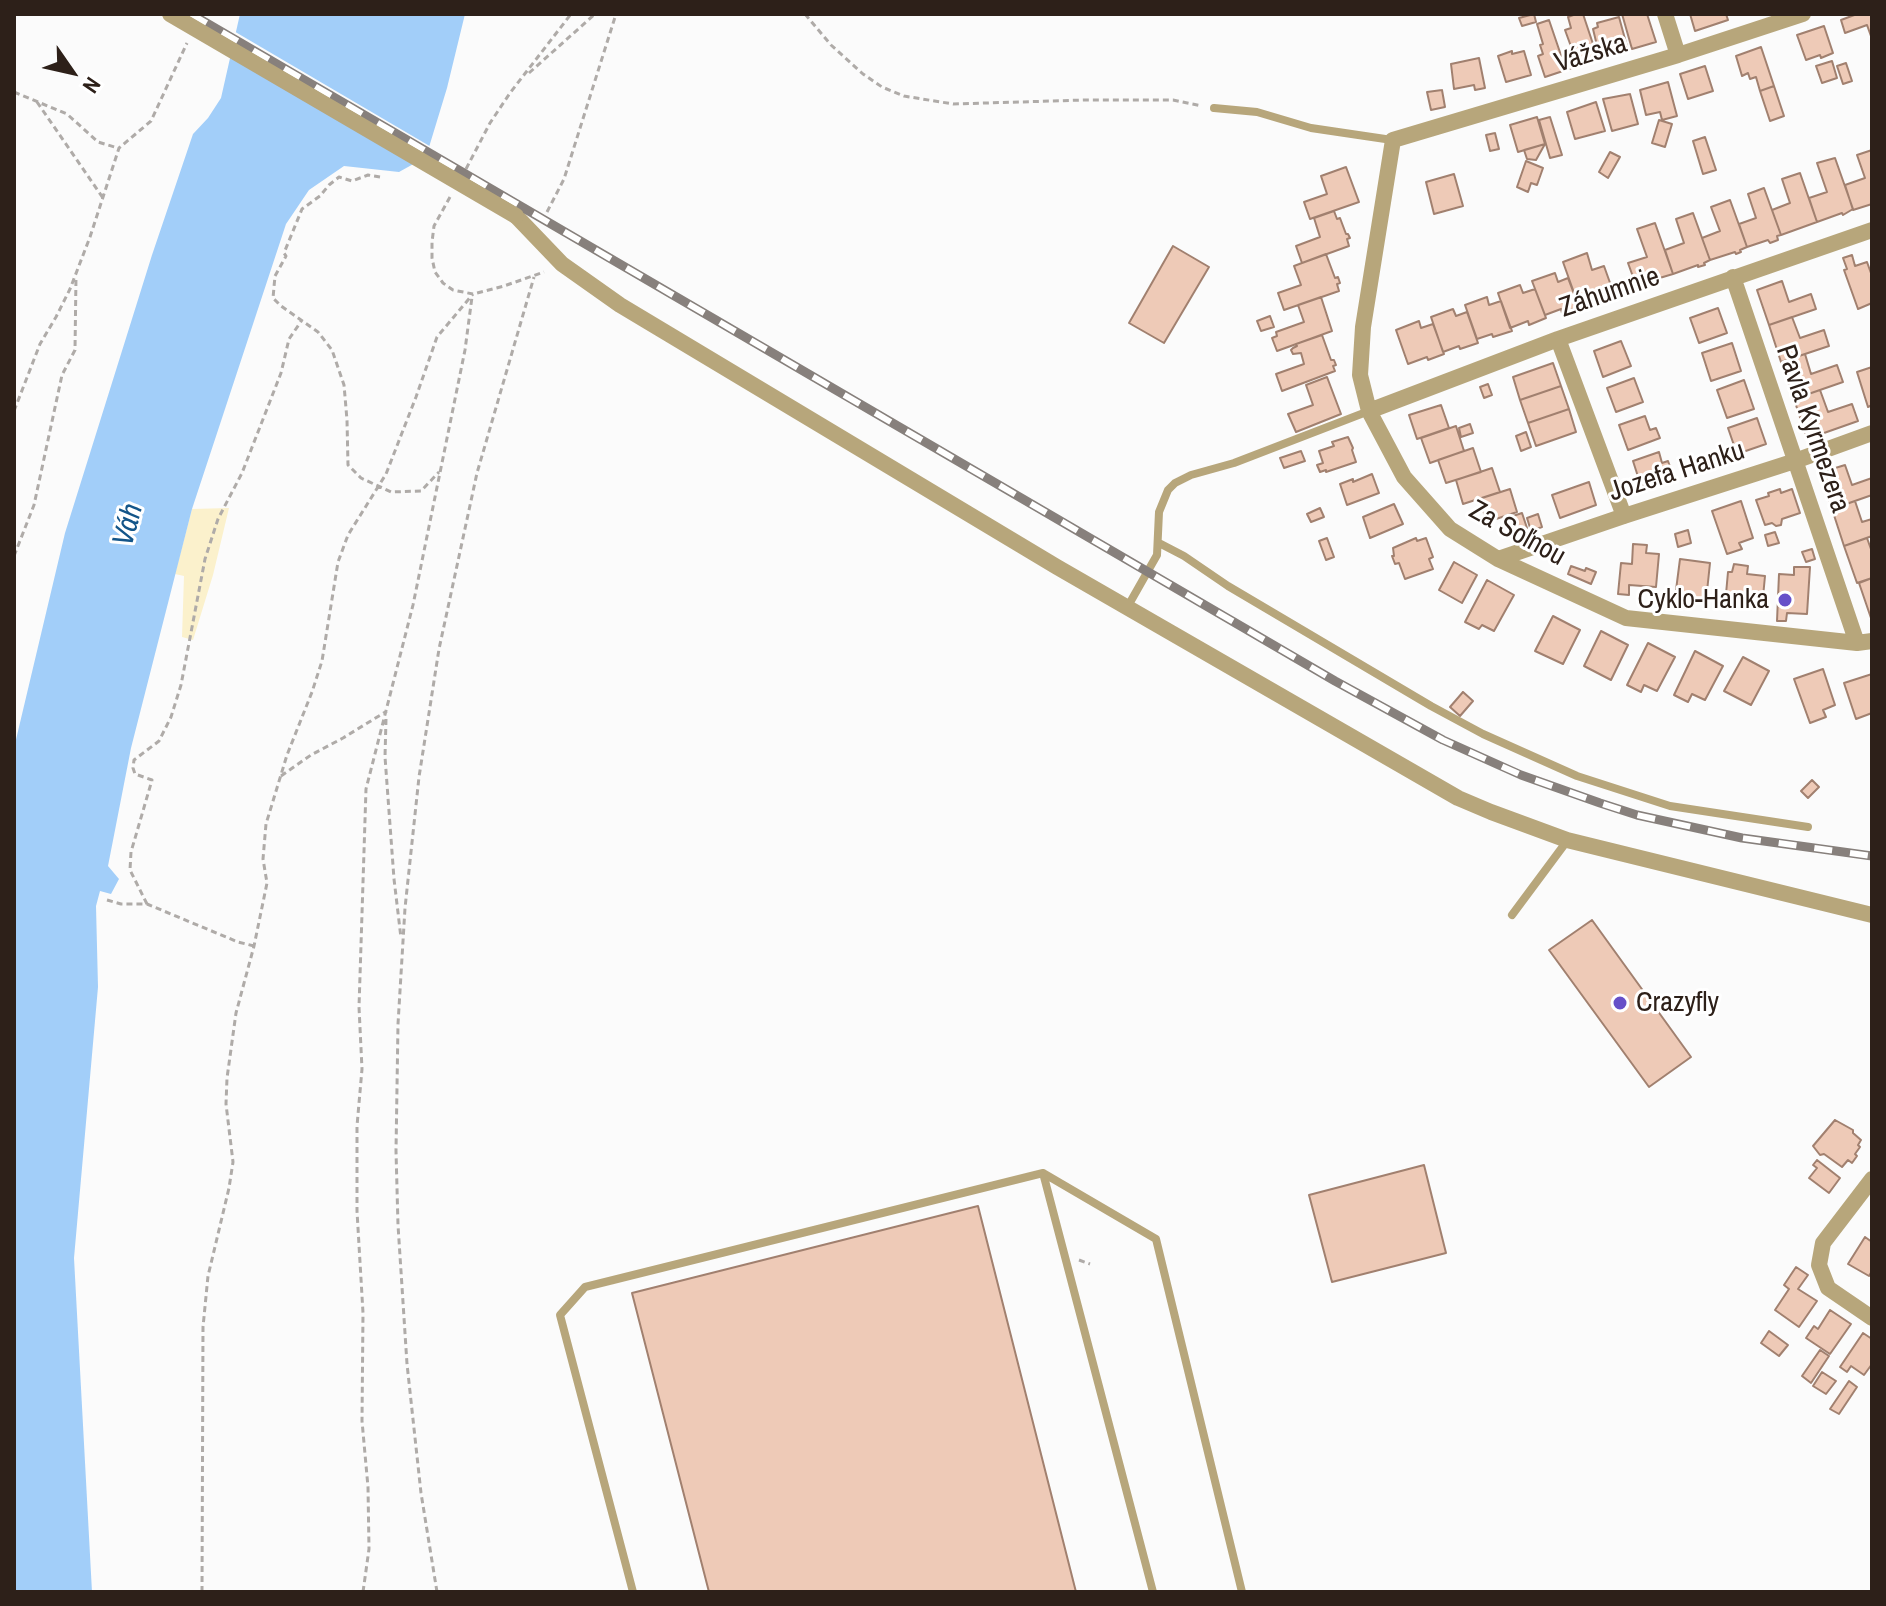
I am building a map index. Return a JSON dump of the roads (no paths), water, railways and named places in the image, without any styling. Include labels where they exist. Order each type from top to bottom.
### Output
[{"type":"street","points":[[170,14],[516,216],[562,264],[620,305],[1057,567],[1458,798],[1567,840],[1872,915]]},
{"type":"street","points":[[1665,14],[1678,55]]},
{"type":"street","name":"Vážska","points":[[1393,140],[1678,55],[1803,14]]},
{"type":"street","name":"Za Soľnou","points":[[1393,140],[1363,327],[1360,375],[1369,411],[1404,477],[1450,529],[1498,559],[1626,618],[1865,642]]},
{"type":"street","name":"Záhumnie","points":[[1369,411],[1558,339],[1872,230]]},
{"type":"street","name":"Pavla Kyrmezera","points":[[1733,277],[1795,461],[1865,642]]},
{"type":"street","points":[[1558,339],[1624,516]]},
{"type":"street","name":"Jozefa Hanku","points":[[1498,559],[1872,433]]},
{"type":"street","points":[[1872,1179],[1823,1243],[1819,1265],[1828,1288],[1872,1318]]},
{"type":"lane","points":[[1214,108],[1257,112],[1311,128],[1393,140]]},
{"type":"lane","points":[[1128,606],[1157,555],[1158,525],[1168,490],[1183,478],[1234,463],[1369,411]]},
{"type":"lane","points":[[1159,543],[1431,706],[1483,734],[1577,776],[1670,806],[1808,827]]},
{"type":"lane","points":[[1512,915],[1567,840]]},
{"type":"lane","points":[[1043,1173],[1153,1592]]},
{"type":"lane","points":[[633,1592],[560,1315],[585,1287],[1043,1173],[1156,1239],[1242,1592]]},
{"type":"water","name":"Váh","points":[[240,14],[465,14],[426,157],[399,172],[344,166],[309,190],[286,224],[192,509],[131,748],[108,866],[119,879],[111,894],[100,891],[96,906],[98,987],[74,1258],[92,1592],[14,1592],[14,748],[65,533],[193,134],[221,98]]},
{"type":"railway","points":[[191,14],[1335,681],[1443,740],[1521,775],[1637,815],[1742,838],[1872,856]]},
{"type":"place","name":"Cyklo-Hanka","points":[[1785,600]]},
{"type":"place","name":"Crazyfly","points":[[1620,1003]]}]
